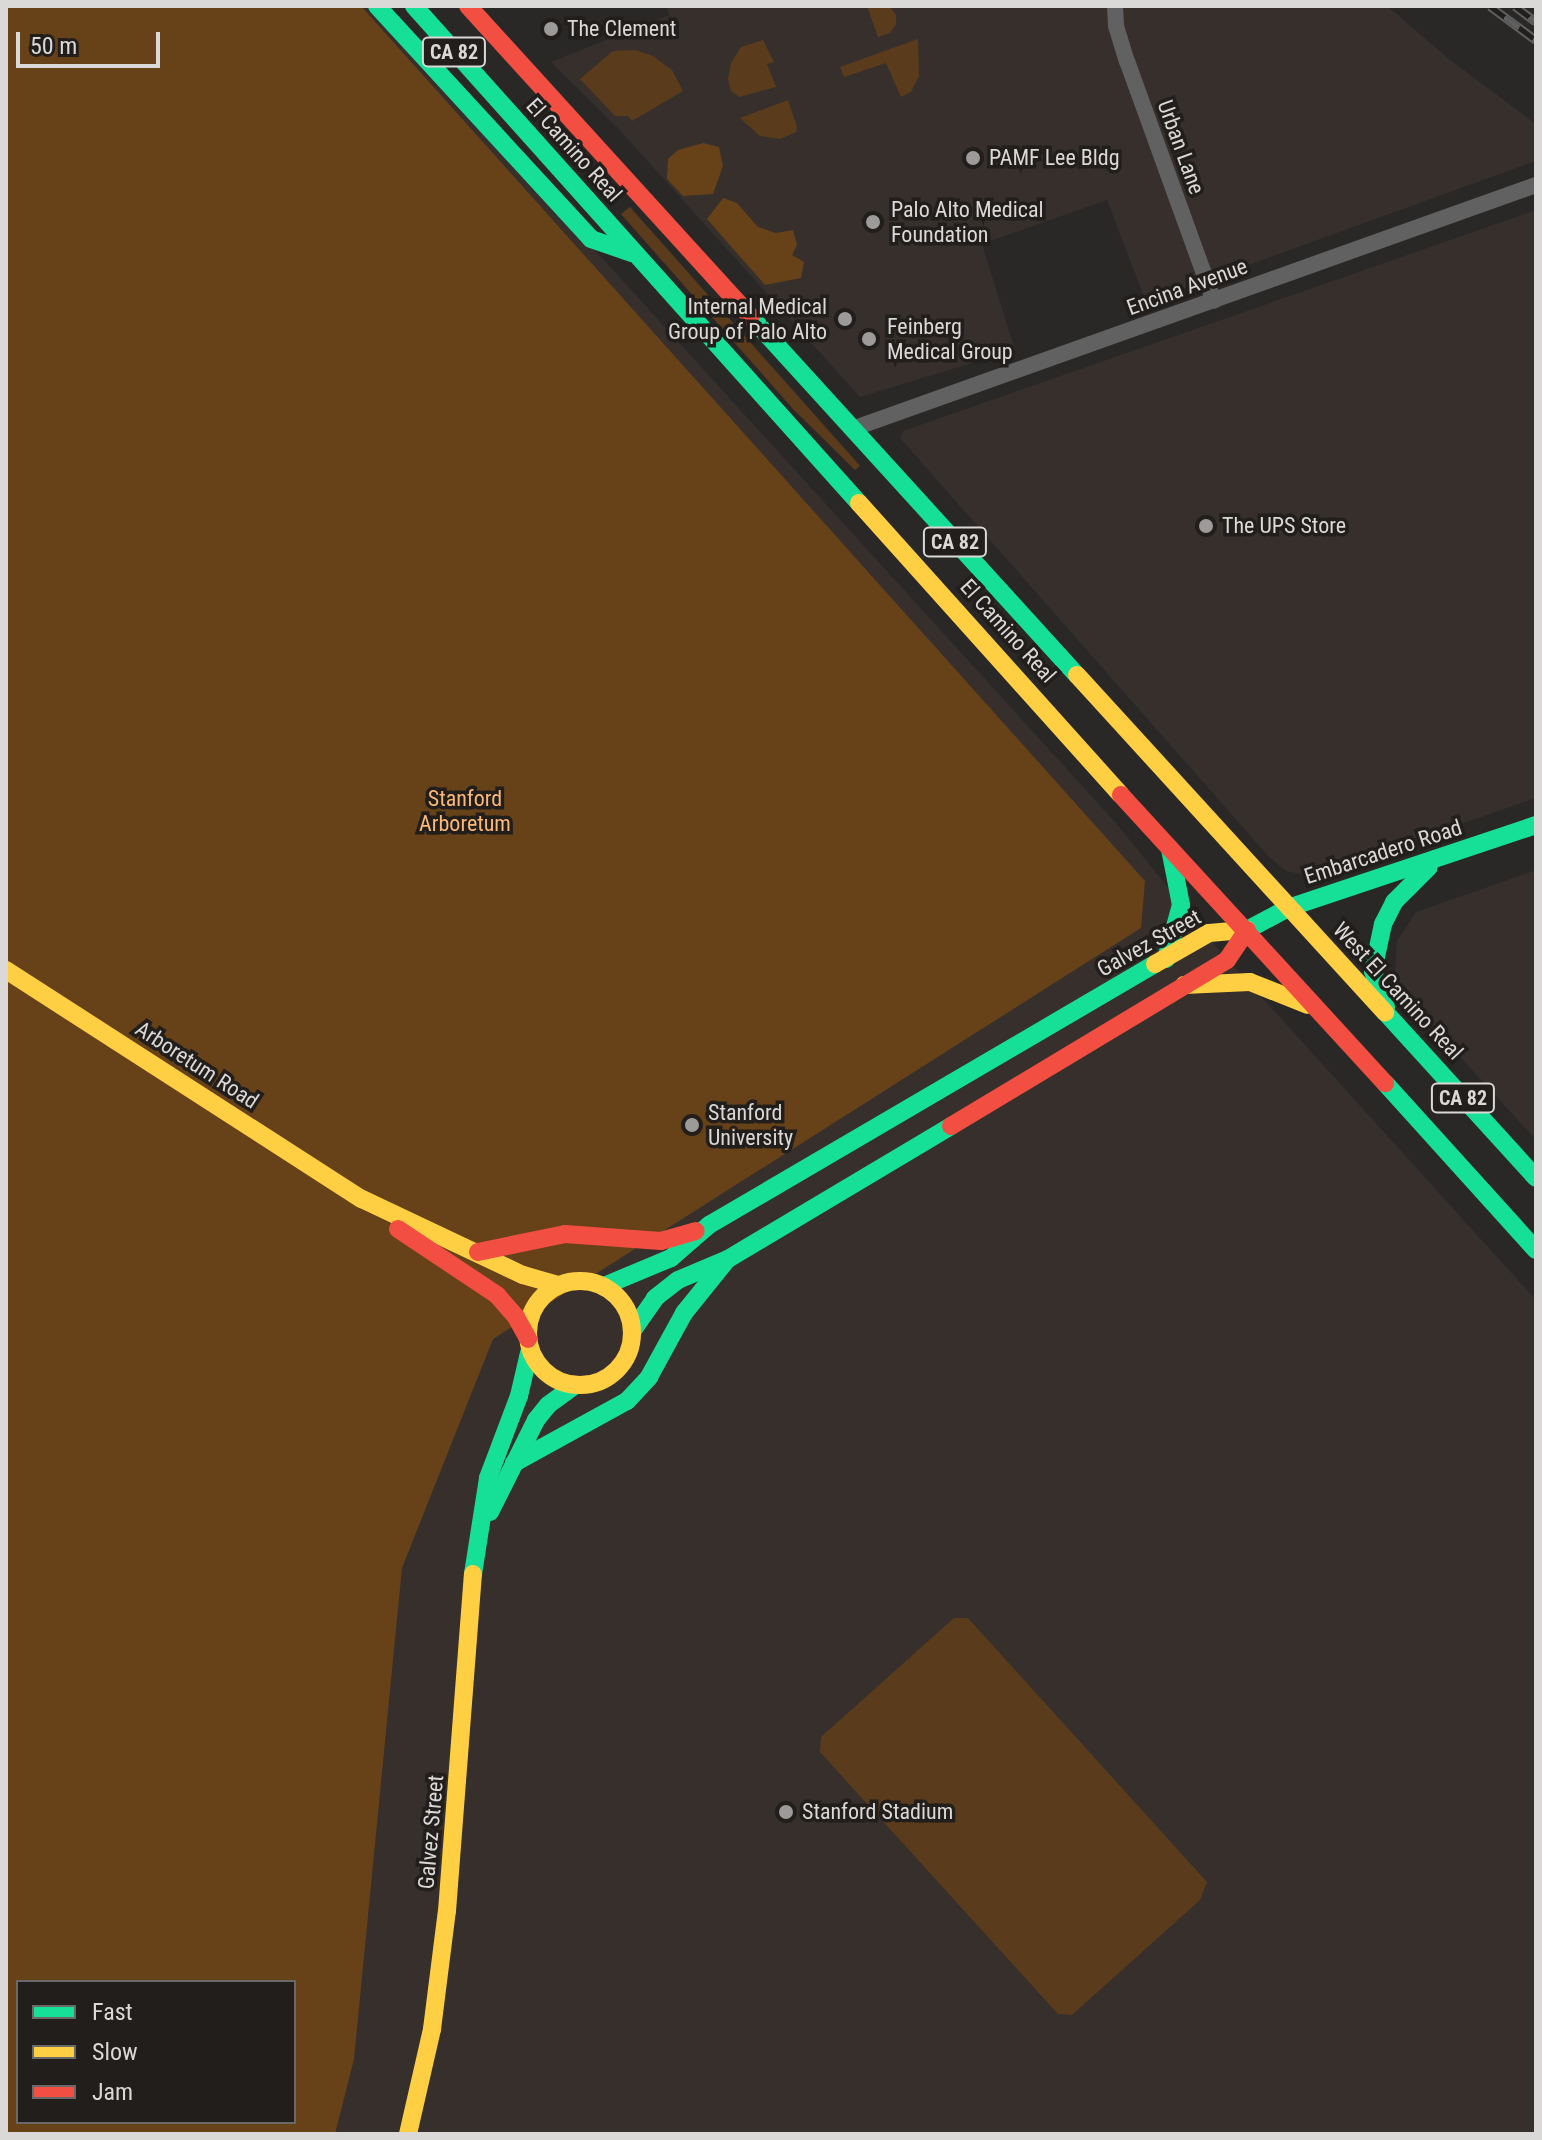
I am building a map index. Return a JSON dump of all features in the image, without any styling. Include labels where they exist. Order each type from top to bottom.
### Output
[{"type":"main road","points":[[377,6],[591,239],[636,254]]},
{"type":"main road","name":"El Camino Real","points":[[414,6],[1170,849],[1536,1250]]},
{"type":"main road","name":"El Camino Real","points":[[468,6],[1288,908]]},
{"type":"main road","name":"Embarcadero Road","points":[[1247,930],[1288,908],[1436,861],[1536,825]]},
{"type":"main road","points":[[1166,959],[1181,905],[1170,849]]},
{"type":"main road","points":[[1391,1018],[1373,971],[1377,943],[1394,902],[1436,861]]},
{"type":"main road","name":"West El Camino Real","points":[[1288,908],[1536,1178]]},
{"type":"main road","points":[[633,1330],[624,1302],[604,1286],[580,1282],[559,1285],[537,1308],[528,1346],[541,1371],[573,1387],[609,1375],[628,1350],[633,1330],[655,1298],[678,1280],[728,1259],[1231,957],[1247,930]]},
{"type":"main road","name":"Galvez Street","points":[[604,1286],[671,1258],[709,1225],[1209,933],[1247,930]]},
{"type":"main road","name":"Arboretum Road","points":[[6,970],[362,1199],[523,1275],[559,1285]]},
{"type":"main road","points":[[1184,985],[1250,982],[1315,1008]]},
{"type":"main road","name":"Arboretum Road","points":[[362,1199],[382,1218],[497,1295],[516,1317],[528,1346]]},
{"type":"main road","points":[[478,1252],[532,1238],[565,1234],[661,1241],[709,1225]]},
{"type":"main road","points":[[514,1463],[627,1401],[649,1377],[684,1313],[728,1259]]},
{"type":"main road","name":"Galvez Street","points":[[408,2134],[439,1980],[459,1793],[471,1596],[480,1530],[488,1478],[519,1396],[528,1346]]},
{"type":"main road","name":"Galvez Street","points":[[480,1530],[543,1411],[573,1387]]},
{"type":"street","name":"Urban Lane","points":[[1115,6],[1116,26],[1127,61],[1214,301]]},
{"type":"street","name":"Encina Avenue","points":[[852,429],[1536,185]]},
{"type":"shaded area","name":"Stanford University","points":[[6,6],[373,6],[1115,822],[1220,951],[1536,1300],[1536,2134],[6,2134]]},
{"type":"shaded area","name":"Palo Alto Medical Foundation","points":[[667,6],[1387,6],[1449,59],[1536,124],[1536,161],[1146,302],[1107,200],[982,244],[1015,350],[860,397],[616,126],[551,62],[669,15]]},
{"type":"shaded area","points":[[867,6],[890,7],[896,15],[896,24],[890,33],[878,37]]},
{"type":"shaded area","points":[[918,39],[919,76],[911,92],[901,97],[886,63],[844,77],[840,67]]},
{"type":"shaded area","points":[[763,40],[774,62],[767,64],[776,87],[739,97],[731,91],[728,79],[731,63],[741,47]]},
{"type":"shaded area","points":[[635,50],[653,56],[672,70],[683,91],[632,121],[628,116],[615,116],[580,79],[613,51]]},
{"type":"shaded area","points":[[788,100],[796,132],[780,139],[760,136],[740,118]]},
{"type":"shaded area","points":[[630,207],[860,466],[855,470],[793,409],[621,214]]},
{"type":"shaded area","points":[[1536,210],[1536,798],[1311,876],[1286,871],[1269,857],[900,438],[903,431]]},
{"type":"shaded area","points":[[1536,870],[1536,1140],[1411,1003],[1401,990],[1395,970],[1397,941],[1416,912]]},
{"type":"shaded area","points":[[954,1618],[968,1618],[1207,1882],[1200,1900],[1072,2015],[1058,2014],[820,1752],[821,1737]]},
{"type":"green space","name":"Stanford Arboretum","points":[[6,6],[361,6],[1145,881],[1141,928],[493,1339],[402,1568],[354,2059],[335,2134],[6,2134]]},
{"type":"green space","points":[[703,143],[719,147],[723,166],[713,194],[683,196],[667,179],[668,159],[678,150]]},
{"type":"green space","points":[[723,198],[737,203],[758,227],[776,233],[793,230],[797,245],[792,255],[804,262],[801,278],[765,285],[707,219]]},
{"type":"railway","points":[[1490,6],[1536,40]]},
{"type":"railway","points":[[1515,6],[1536,22]]},
{"type":"traffic: fast","points":[[377,6],[591,239],[632,253]]},
{"type":"traffic: fast","points":[[414,6],[859,503]]},
{"type":"traffic: fast","points":[[751,317],[1077,675]]},
{"type":"traffic: fast","points":[[1247,930],[1288,908],[1536,825]]},
{"type":"traffic: fast","points":[[1166,959],[1181,905],[1170,849]]},
{"type":"traffic: fast","points":[[1386,1007],[1373,971],[1383,924],[1394,902],[1429,867]]},
{"type":"traffic: fast","points":[[604,1286],[671,1258],[709,1225],[1155,964]]},
{"type":"traffic: fast","points":[[1385,1012],[1536,1178]]},
{"type":"traffic: fast","points":[[1385,1083],[1536,1250]]},
{"type":"traffic: fast","points":[[633,1330],[655,1298],[678,1280],[728,1259],[951,1126]]},
{"type":"traffic: fast","points":[[514,1463],[627,1401],[649,1377],[684,1313],[726,1261]]},
{"type":"traffic: fast","points":[[473,1574],[488,1478],[519,1396],[529,1353]]},
{"type":"traffic: fast","points":[[490,1512],[536,1420],[548,1405],[573,1387]]},
{"type":"traffic: slow","points":[[859,503],[1121,795]]},
{"type":"traffic: slow","points":[[1077,675],[1385,1012]]},
{"type":"traffic: slow","points":[[1155,964],[1209,933],[1247,930]]},
{"type":"traffic: slow","points":[[6,970],[362,1199],[523,1275],[559,1285]]},
{"type":"traffic: slow","points":[[1184,985],[1250,982],[1308,1005]]},
{"type":"traffic: slow","points":[[580,1281],[600,1285],[617,1296],[628,1313],[632,1333],[628,1353],[617,1370],[600,1381],[580,1385],[560,1381],[543,1370],[532,1353],[528,1333],[532,1313],[543,1296],[560,1285],[580,1281]]},
{"type":"traffic: slow","points":[[408,2134],[432,2029],[447,1911],[473,1574]]},
{"type":"traffic: jam","points":[[468,6],[751,317]]},
{"type":"traffic: jam","points":[[1121,795],[1385,1083]]},
{"type":"traffic: jam","points":[[951,1126],[1227,960],[1247,930]]},
{"type":"traffic: jam","points":[[398,1229],[497,1295],[516,1317],[528,1339]]},
{"type":"traffic: jam","points":[[478,1252],[565,1234],[661,1241],[696,1231]]},
{"type":"place","name":"The Clement","points":[[551,29]]},
{"type":"place","name":"PAMF Lee Bldg","points":[[973,158]]},
{"type":"place","name":"Palo Alto Medical Foundation","points":[[873,222]]},
{"type":"place","name":"Internal Medical Group of Palo Alto","points":[[845,319]]},
{"type":"place","name":"Feinberg Medical Group","points":[[869,339]]},
{"type":"place","name":"The UPS Store","points":[[1206,526]]},
{"type":"place","name":"Stanford University","points":[[692,1125]]},
{"type":"place","name":"Stanford Stadium","points":[[786,1812]]}]
